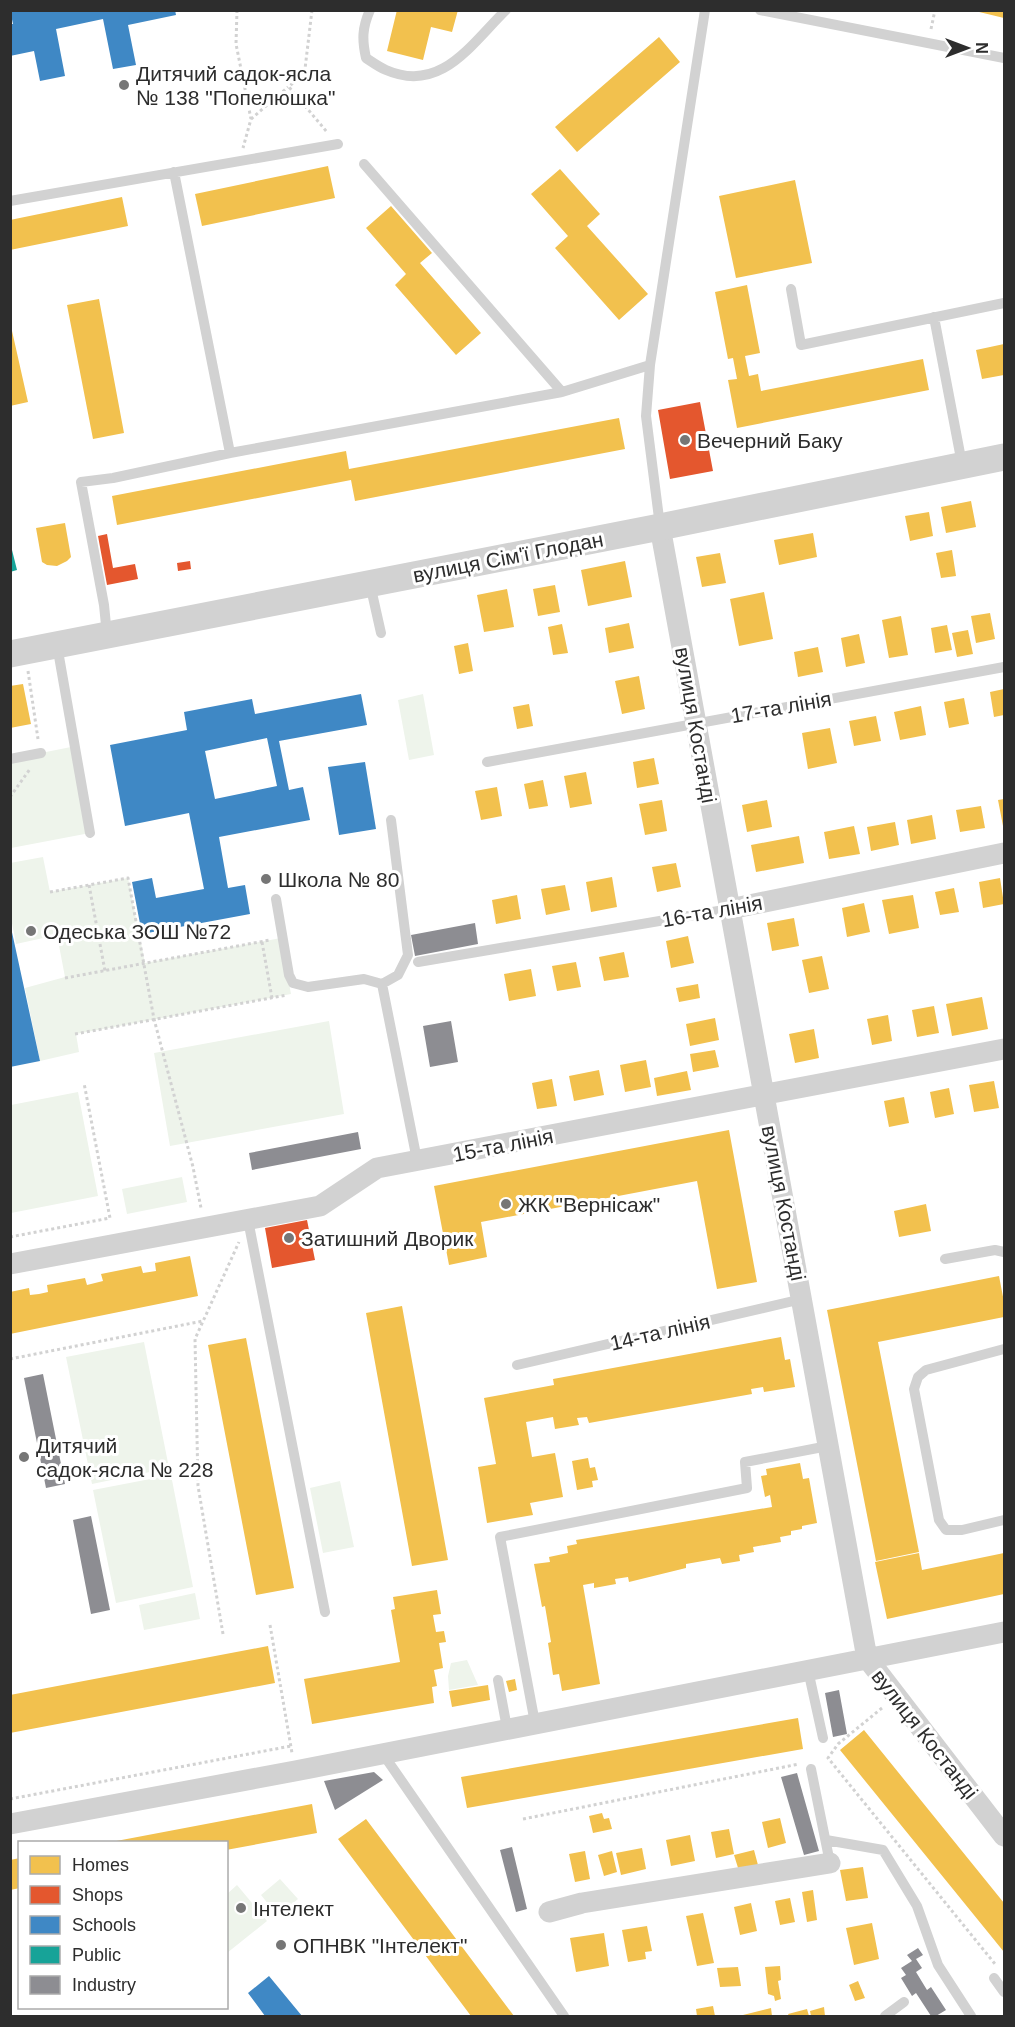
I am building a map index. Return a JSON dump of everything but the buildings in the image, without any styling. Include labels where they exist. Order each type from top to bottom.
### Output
[{"type":"street","name":"вулиця Сім'ї Глодан","points":[[19,663],[57,644],[660,527],[1005,457]]},
{"type":"street","name":"вулиця Костанді","points":[[660,527],[867,1658],[1005,1836]]},
{"type":"street","name":"16-та лінія","points":[[730,909],[1005,853]]},
{"type":"street","name":"15-та лінія","points":[[10,1264],[321,1206],[377,1168],[1005,1049]]},
{"type":"street","points":[[10,1824],[384,1754],[507,1728],[1005,1632]]},
{"type":"street","points":[[549,1912],[582,1904],[830,1863]]},
{"type":"lane","points":[[370,10],[364,24],[362,41],[366,58],[386,70],[410,76],[425,76],[439,72],[452,64],[506,10]]},
{"type":"lane","points":[[660,527],[646,416],[650,365],[705,10]]},
{"type":"lane","points":[[760,10],[1005,58]]},
{"type":"lane","points":[[10,201],[338,144]]},
{"type":"lane","points":[[364,164],[562,392]]},
{"type":"lane","points":[[174,172],[230,453]]},
{"type":"lane","points":[[791,289],[801,345],[1005,303]]},
{"type":"lane","points":[[934,317],[962,465]]},
{"type":"lane","points":[[107,635],[104,605],[81,482],[113,478],[230,453],[562,392],[650,365]]},
{"type":"lane","points":[[370,584],[381,633]]},
{"type":"lane","points":[[57,644],[90,833]]},
{"type":"lane","name":"17-та лінія","points":[[487,762],[1005,667]]},
{"type":"lane","points":[[10,759],[41,753]]},
{"type":"lane","points":[[276,899],[289,975],[293,982],[308,987],[364,979],[382,984],[398,975],[408,955],[391,820]]},
{"type":"lane","name":"16-та лінія","points":[[418,962],[730,909]]},
{"type":"lane","points":[[382,984],[417,1160]]},
{"type":"lane","points":[[248,1220],[326,1612]]},
{"type":"lane","points":[[945,1259],[995,1250],[1005,1252]]},
{"type":"lane","name":"14-та лінія","points":[[517,1365],[802,1299]]},
{"type":"lane","points":[[1005,1349],[926,1370],[918,1377],[914,1389],[939,1520],[946,1530],[962,1530],[1005,1520]]},
{"type":"lane","points":[[535,1723],[500,1537],[747,1488],[745,1462],[828,1446]]},
{"type":"lane","points":[[808,1670],[823,1738]]},
{"type":"lane","points":[[496,1687],[507,1728]]},
{"type":"lane","points":[[384,1754],[564,2016]]},
{"type":"lane","points":[[811,1769],[830,1863]]},
{"type":"lane","points":[[826,1840],[883,1850],[917,1906],[938,1965],[971,2016]]},
{"type":"lane","points":[[994,1978],[1005,1992]]},
{"type":"lane","points":[[885,2016],[904,2002]]},
{"type":"path","points":[[237,10],[236,44],[251,119],[239,161]]},
{"type":"path","points":[[251,119],[289,87],[305,69],[312,10]]},
{"type":"path","points":[[927,43],[935,10]]},
{"type":"path","points":[[289,87],[338,144]]},
{"type":"path","points":[[10,797],[41,753],[19,663]]},
{"type":"path","points":[[50,892],[128,878],[154,1019],[193,1167],[204,1228]]},
{"type":"path","points":[[89,885],[105,970]]},
{"type":"path","points":[[65,978],[271,940]]},
{"type":"path","points":[[262,942],[272,998]]},
{"type":"path","points":[[75,1034],[291,994]]},
{"type":"path","points":[[10,1237],[110,1218],[84,1083]]},
{"type":"path","points":[[223,1634],[198,1486],[195,1340],[248,1220]]},
{"type":"path","points":[[10,1359],[204,1320]]},
{"type":"path","points":[[270,1625],[295,1771]]},
{"type":"path","points":[[819,1760],[828,1758],[838,1744],[897,1696]]},
{"type":"path","points":[[823,1738],[828,1758],[1001,1972],[994,1978]]},
{"type":"path","points":[[10,1799],[291,1746]]},
{"type":"path","points":[[523,1819],[799,1764]]},
{"type":"shaded area","points":[[423,694],[434,755],[409,760],[398,700]]},
{"type":"shaded area","points":[[76,746],[90,833],[11,848],[11,759]]},
{"type":"shaded area","points":[[43,857],[50,892],[128,878],[145,963],[281,938],[291,994],[76,1034],[79,1052],[40,1061],[25,988],[65,977],[57,935],[16,944],[11,918],[10,863]]},
{"type":"shaded area","points":[[329,1021],[344,1114],[170,1146],[154,1053]]},
{"type":"shaded area","points":[[78,1092],[98,1196],[11,1213],[11,1105]]},
{"type":"shaded area","points":[[182,1177],[187,1202],[127,1214],[122,1189]]},
{"type":"shaded area","points":[[144,1342],[169,1468],[92,1484],[66,1357]]},
{"type":"shaded area","points":[[171,1475],[193,1587],[116,1603],[93,1490]]},
{"type":"shaded area","points":[[340,1481],[354,1547],[323,1553],[310,1488]]},
{"type":"shaded area","points":[[195,1593],[200,1619],[144,1630],[139,1605]]},
{"type":"shaded area","points":[[467,1660],[478,1685],[449,1690],[448,1676],[451,1663]]},
{"type":"shaded area","points":[[280,1879],[298,1899],[278,1916],[261,1895]]},
{"type":"shaded area","name":"Інтелект","points":[[237,1885],[267,1921],[228,1952],[228,1893]]},
{"type":"place","name":"Дитячий садок-ясла № 138 \"Попелюшка\"","points":[[124,85]]},
{"type":"place","name":"Вечерний Баку","points":[[685,440]]},
{"type":"place","name":"Школа № 80","points":[[266,879]]},
{"type":"place","name":"Одеська ЗОШ №72","points":[[31,931]]},
{"type":"place","name":"ЖК \"Вернісаж\"","points":[[506,1204]]},
{"type":"place","name":"Затишний Дворик","points":[[289,1238]]},
{"type":"place","name":"Дитячий садок-ясла № 228","points":[[24,1457]]},
{"type":"place","name":"Інтелект","points":[[241,1908]]},
{"type":"place","name":"ОПНВК \"Інтелект\"","points":[[281,1945]]}]
